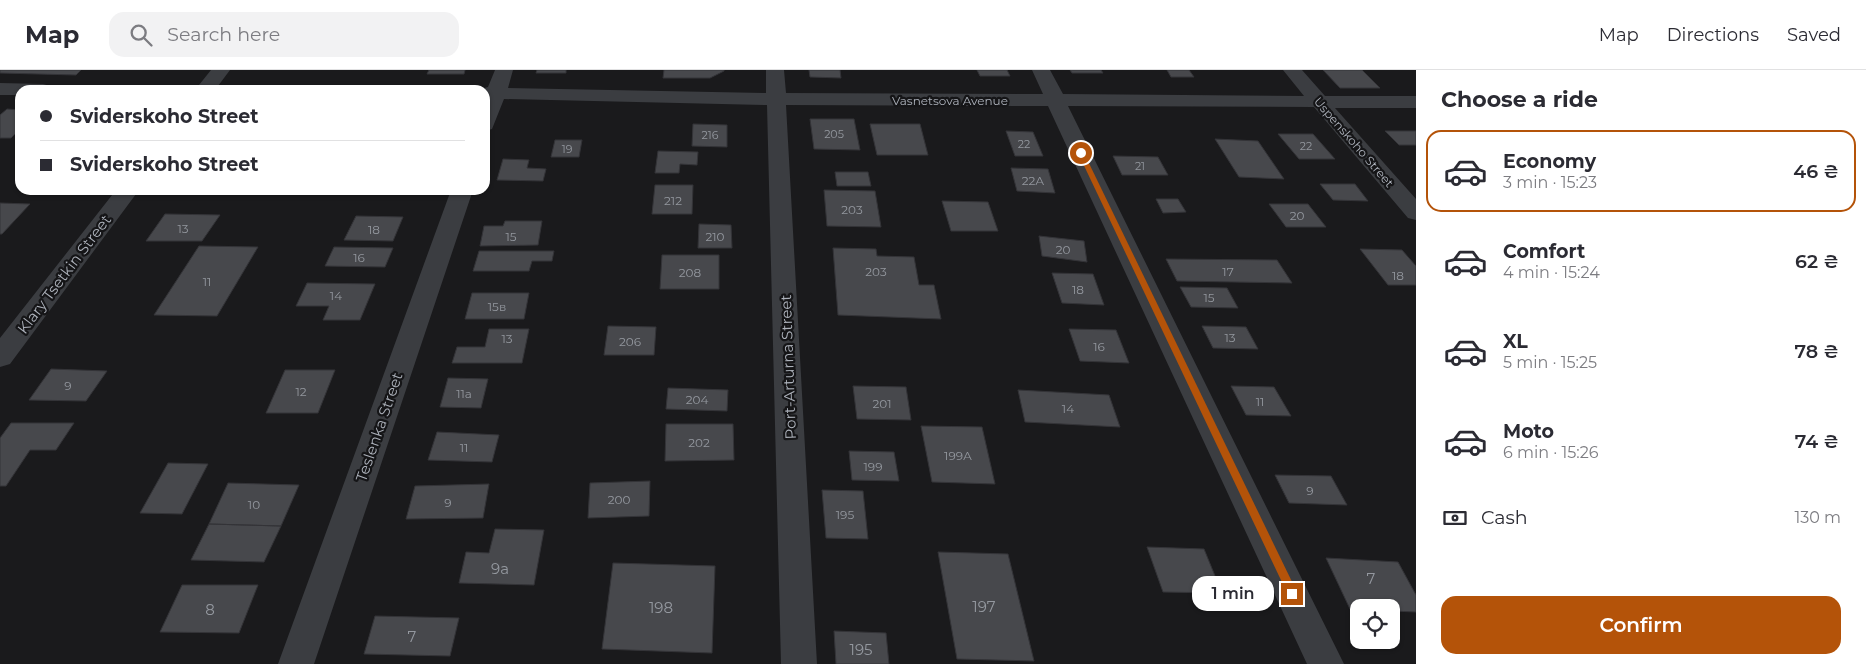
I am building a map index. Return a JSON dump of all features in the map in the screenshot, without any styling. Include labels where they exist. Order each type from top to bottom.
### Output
[{"type":"street","points":[[209,85],[221,70]]},
{"type":"street","points":[[491,93],[504,70]]},
{"type":"street","name":"Port-Arturna Street","points":[[775,70],[778,99],[799,664]]},
{"type":"street","points":[[1041,70],[1326,664]]},
{"type":"street","name":"Uspenskoho Street","points":[[1292,70],[1416,213]]},
{"type":"street","points":[[0,89],[15,89]]},
{"type":"street","name":"Vasnetsova Avenue","points":[[491,93],[778,99],[1416,102]]},
{"type":"street","name":"Klary Tsetkin Street","points":[[0,357],[124,195]]},
{"type":"street","name":"Teslenka Street","points":[[296,664],[460,195]]},
{"type":"building","points":[[0,70],[81,70],[76,75],[0,73]]},
{"type":"building","points":[[429,70],[465,70],[464,74],[427,74]]},
{"type":"building","points":[[537,70],[566,70],[566,73],[536,73]]},
{"type":"building","points":[[664,70],[724,71],[710,78],[663,78]]},
{"type":"building","points":[[809,70],[840,70],[841,78],[810,77]]},
{"type":"building","points":[[977,70],[1007,70],[1010,76],[980,76]]},
{"type":"building","points":[[1070,70],[1101,70],[1103,73],[1072,73]]},
{"type":"building","points":[[1167,70],[1189,70],[1194,77],[1171,77]]},
{"type":"building","points":[[1323,70],[1362,70],[1380,88],[1340,88]]},
{"type":"building","points":[[7,109],[15,110],[15,134],[11,138],[0,138],[0,115]]},
{"type":"building","points":[[810,119],[854,119],[860,150],[814,149]]},
{"type":"building","points":[[693,124],[727,125],[727,147],[692,146]]},
{"type":"building","points":[[870,124],[920,124],[928,155],[877,155]]},
{"type":"building","points":[[1006,131],[1033,132],[1043,156],[1015,156]]},
{"type":"building","points":[[1385,131],[1416,131],[1416,145],[1399,145]]},
{"type":"building","points":[[1278,134],[1313,134],[1335,159],[1299,159]]},
{"type":"building","points":[[1215,139],[1258,141],[1284,179],[1239,177]]},
{"type":"building","points":[[555,140],[582,140],[579,157],[551,157]]},
{"type":"building","points":[[658,151],[698,152],[697,165],[680,164],[679,173],[655,173]]},
{"type":"building","points":[[1113,156],[1158,157],[1168,175],[1122,175]]},
{"type":"building","points":[[503,159],[529,160],[527,168],[546,169],[543,181],[497,180]]},
{"type":"building","points":[[1011,168],[1048,169],[1055,193],[1017,191]]},
{"type":"building","points":[[835,172],[868,172],[871,186],[837,186]]},
{"type":"building","points":[[1320,184],[1355,184],[1368,201],[1333,200]]},
{"type":"building","points":[[655,185],[693,185],[692,214],[652,214]]},
{"type":"building","points":[[824,190],[875,191],[881,227],[827,226]]},
{"type":"building","points":[[1156,199],[1178,199],[1186,212],[1163,213]]},
{"type":"building","points":[[942,201],[988,202],[998,231],[951,231]]},
{"type":"building","points":[[0,203],[30,204],[2,234],[0,234]]},
{"type":"building","points":[[1269,204],[1308,204],[1326,227],[1286,227]]},
{"type":"building","points":[[165,214],[220,215],[202,241],[146,241]]},
{"type":"building","points":[[356,216],[403,217],[393,241],[344,240]]},
{"type":"building","points":[[505,221],[542,221],[538,245],[480,246],[484,226],[503,226]]},
{"type":"building","points":[[699,224],[731,225],[732,248],[698,248]]},
{"type":"building","points":[[1039,236],[1084,241],[1087,262],[1042,256]]},
{"type":"building","points":[[199,246],[258,247],[217,316],[154,315]]},
{"type":"building","points":[[334,247],[393,248],[385,267],[325,266]]},
{"type":"building","points":[[833,248],[876,249],[877,256],[914,257],[919,285],[934,285],[941,319],[838,315]]},
{"type":"building","points":[[1360,249],[1402,250],[1416,266],[1416,285],[1388,285]]},
{"type":"building","points":[[479,251],[554,251],[552,261],[532,261],[529,271],[473,271]]},
{"type":"building","points":[[662,255],[719,255],[719,289],[660,289]]},
{"type":"building","points":[[1166,259],[1277,260],[1292,283],[1177,281]]},
{"type":"building","points":[[1052,273],[1093,274],[1104,305],[1062,303]]},
{"type":"building","points":[[307,283],[375,284],[360,320],[323,320],[329,306],[296,306]]},
{"type":"building","points":[[1180,287],[1227,288],[1238,308],[1191,307]]},
{"type":"building","points":[[472,293],[529,293],[524,319],[465,319]]},
{"type":"building","points":[[608,326],[656,327],[654,355],[604,355]]},
{"type":"building","points":[[1202,326],[1246,327],[1258,349],[1213,348]]},
{"type":"building","points":[[489,329],[529,329],[522,363],[452,363],[457,347],[485,347]]},
{"type":"building","points":[[1069,329],[1116,330],[1129,363],[1080,361]]},
{"type":"building","points":[[51,369],[107,371],[86,401],[29,400]]},
{"type":"building","points":[[285,370],[335,370],[318,413],[266,413]]},
{"type":"building","points":[[448,378],[488,379],[481,408],[440,407]]},
{"type":"building","points":[[853,386],[906,387],[911,420],[857,419]]},
{"type":"building","points":[[1231,386],[1274,387],[1291,416],[1246,415]]},
{"type":"building","points":[[668,388],[728,390],[727,411],[666,409]]},
{"type":"building","points":[[1018,390],[1109,395],[1120,427],[1025,422]]},
{"type":"building","points":[[11,423],[74,423],[56,450],[30,450],[6,486],[0,486],[0,438]]},
{"type":"building","points":[[666,424],[733,424],[734,460],[665,461]]},
{"type":"building","points":[[921,426],[982,427],[995,484],[932,482]]},
{"type":"building","points":[[437,432],[499,435],[492,462],[428,460]]},
{"type":"building","points":[[849,451],[894,452],[899,481],[852,480]]},
{"type":"building","points":[[168,463],[208,464],[182,514],[140,513]]},
{"type":"building","points":[[1275,475],[1331,476],[1347,505],[1289,503]]},
{"type":"building","points":[[650,481],[649,516],[588,518],[590,483]]},
{"type":"building","points":[[228,483],[299,485],[281,526],[209,524]]},
{"type":"building","points":[[489,484],[483,518],[406,519],[415,486]]},
{"type":"building","points":[[822,490],[863,491],[868,539],[826,538]]},
{"type":"building","points":[[209,524],[281,526],[264,562],[191,560]]},
{"type":"building","points":[[495,529],[544,530],[534,585],[459,583],[466,552],[489,553]]},
{"type":"building","points":[[1147,547],[1204,549],[1222,593],[1163,592]]},
{"type":"building","points":[[938,552],[1008,554],[1034,661],[957,659]]},
{"type":"building","points":[[1326,558],[1398,562],[1416,595],[1416,612],[1400,611],[1400,599],[1350,599],[1350,609]]},
{"type":"building","points":[[613,563],[715,566],[712,653],[602,649]]},
{"type":"building","points":[[182,585],[258,585],[239,633],[160,632]]},
{"type":"building","points":[[375,616],[459,618],[450,656],[364,654]]},
{"type":"building","points":[[834,631],[886,633],[889,664],[836,664]]},
{"type":"route","points":[[1081,153],[1292,594]]}]
